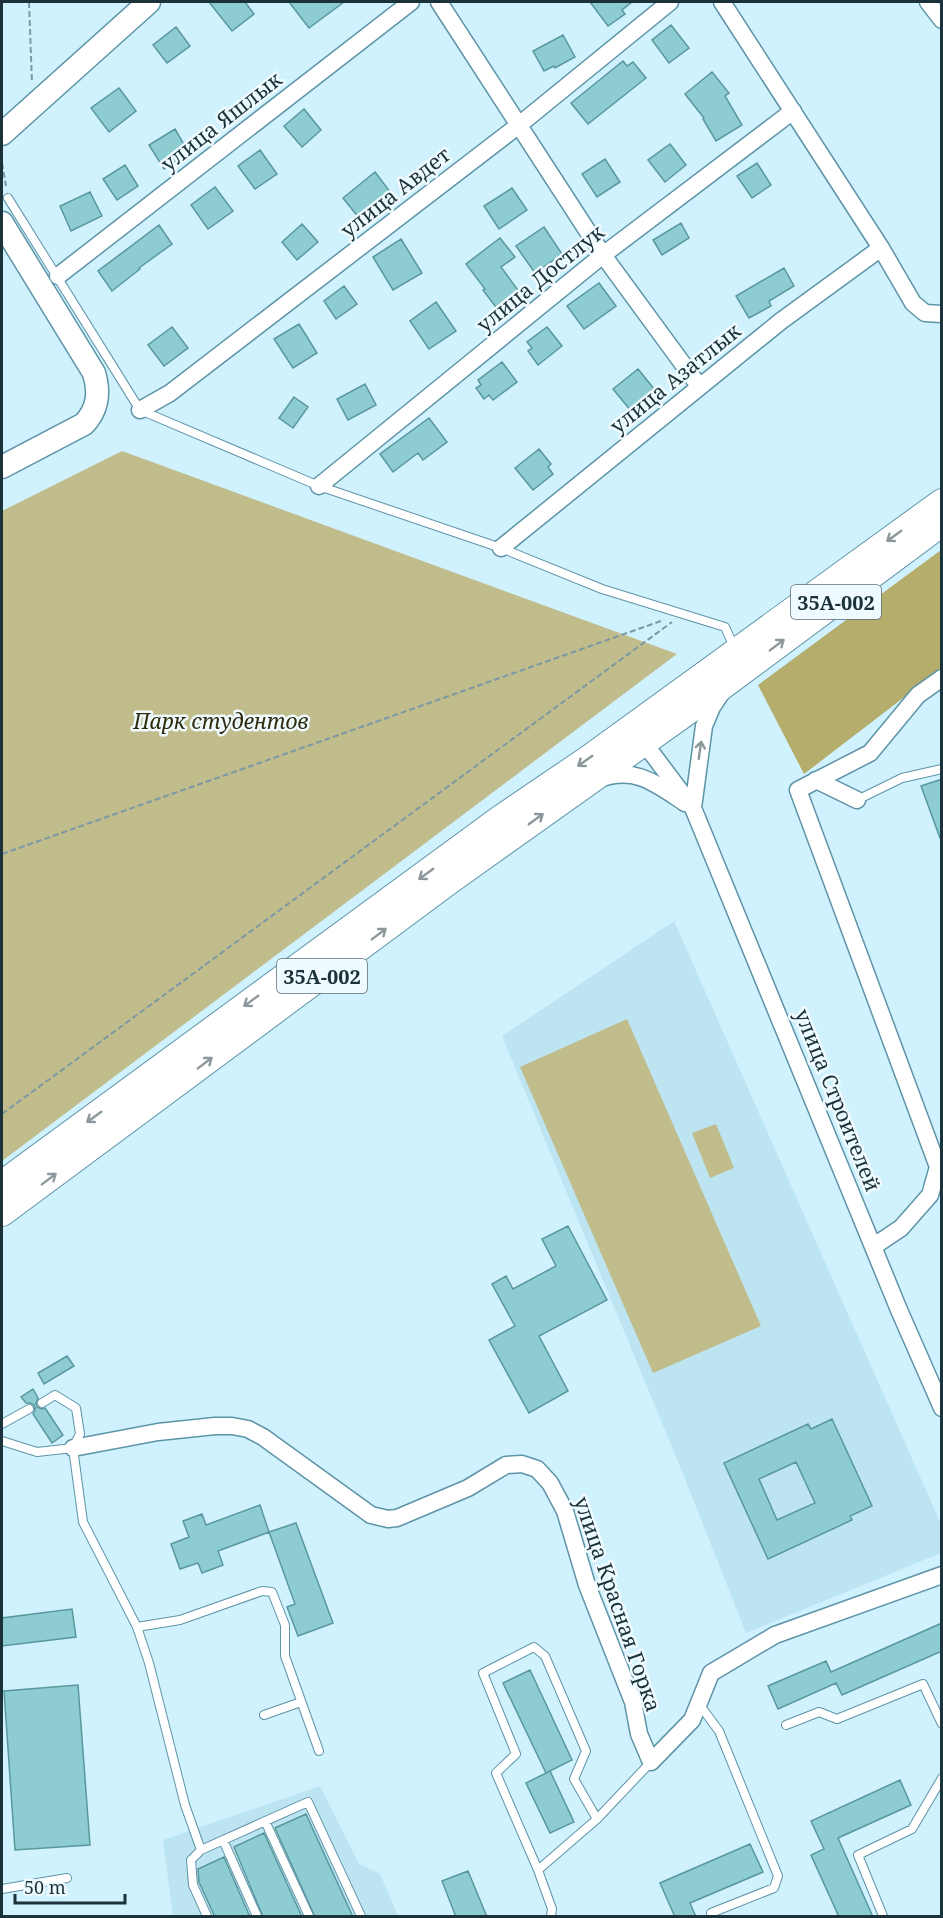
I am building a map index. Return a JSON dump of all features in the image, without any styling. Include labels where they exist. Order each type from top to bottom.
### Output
[{"type":"main road","name":"35А-002","points":[[2,1213],[448,882],[583,785],[638,734],[737,652],[942,502]]},
{"type":"main road","name":"35А-002","points":[[2,1184],[501,818],[730,680],[942,523]]},
{"type":"street","points":[[2,134],[149,2]]},
{"type":"street","name":"улица Яшлык","points":[[58,276],[411,2]]},
{"type":"street","points":[[439,2],[603,255],[699,386]]},
{"type":"street","name":"улица Авдет","points":[[140,410],[170,393],[519,125],[670,2]]},
{"type":"street","points":[[722,2],[881,248],[913,303],[925,313],[942,314]]},
{"type":"street","points":[[928,2],[942,20]]},
{"type":"street","name":"улица Достлук","points":[[320,486],[603,255],[792,111]]},
{"type":"street","points":[[2,223],[94,374],[98,396],[91,416],[84,424],[2,467]]},
{"type":"street","name":"улица Азатлык","points":[[501,548],[699,386],[881,248]]},
{"type":"street","points":[[873,1246],[901,1228],[930,1195],[938,1167],[798,790],[870,753],[918,694],[942,678]]},
{"type":"street","points":[[583,785],[612,774],[636,774],[693,808],[704,726],[712,707],[730,680]]},
{"type":"street","name":"улица Строителей","points":[[638,734],[693,808],[942,1408]]},
{"type":"street","points":[[816,780],[857,800]]},
{"type":"street","name":"улица Красная Горка","points":[[73,1448],[158,1432],[215,1426],[248,1429],[263,1437],[371,1515],[388,1520],[468,1488],[506,1465],[522,1464],[537,1469],[550,1483],[564,1511],[587,1585],[633,1702],[639,1734],[651,1762]]},
{"type":"street","points":[[651,1762],[692,1720],[711,1673],[775,1635],[942,1575]]},
{"type":"lane","points":[[8,198],[140,410],[320,486],[501,548],[602,590],[725,627],[737,652]]},
{"type":"lane","points":[[857,800],[902,778],[942,769]]},
{"type":"lane","points":[[42,1403],[55,1395],[76,1408],[80,1434],[73,1448],[83,1522],[137,1627],[149,1663],[185,1805],[201,1850]]},
{"type":"lane","points":[[2,1424],[29,1409]]},
{"type":"lane","points":[[2,1441],[37,1452],[73,1448]]},
{"type":"lane","points":[[137,1627],[180,1620],[262,1591],[272,1592],[285,1625],[285,1656],[319,1751]]},
{"type":"lane","points":[[551,1917],[552,1909],[538,1870],[496,1773],[516,1754],[483,1673],[534,1647],[545,1656],[586,1750],[574,1779],[597,1819]]},
{"type":"lane","points":[[786,1725],[819,1712],[837,1719],[923,1684],[942,1724]]},
{"type":"lane","points":[[264,1715],[301,1702]]},
{"type":"lane","points":[[698,1704],[718,1731],[778,1876],[774,1888],[711,1913],[712,1917]]},
{"type":"lane","points":[[538,1870],[597,1819],[651,1762]]},
{"type":"lane","points":[[883,1917],[858,1855],[912,1829],[942,1778]]},
{"type":"lane","points":[[207,1917],[193,1885],[191,1860],[201,1850],[308,1802],[361,1917]]},
{"type":"lane","points":[[265,1821],[309,1917]]},
{"type":"lane","points":[[223,1840],[257,1917]]},
{"type":"lane","points":[[2,1889],[67,1878]]},
{"type":"path","points":[[29,2],[32,105]]},
{"type":"path","points":[[2,163],[8,198]]},
{"type":"path","points":[[2,854],[684,613]]},
{"type":"path","points":[[2,1114],[684,613]]},
{"type":"shaded area","points":[[941,550],[941,669],[804,774],[758,685]]},
{"type":"shaded area","points":[[674,921],[941,1524],[941,1553],[746,1633],[681,1469],[502,1036]]},
{"type":"shaded area","points":[[320,1786],[359,1864],[380,1874],[398,1916],[173,1916],[163,1840]]},
{"type":"green space","name":"Парк студентов","points":[[122,451],[677,654],[2,1161],[2,511]]},
{"type":"green space","points":[[627,1019],[761,1326],[653,1373],[520,1067]]},
{"type":"green space","points":[[716,1124],[734,1168],[710,1178],[692,1133]]},
{"type":"building","points":[[209,2],[245,2],[254,14],[232,31]]},
{"type":"building","points":[[289,2],[344,2],[309,28]]},
{"type":"building","points":[[590,2],[632,2],[622,10],[625,14],[608,26]]},
{"type":"building","points":[[671,25],[689,48],[669,63],[652,40]]},
{"type":"building","points":[[176,27],[190,46],[167,63],[153,45]]},
{"type":"building","points":[[563,35],[575,57],[544,71],[533,51]]},
{"type":"building","points":[[623,61],[627,66],[633,62],[646,78],[588,124],[571,103]]},
{"type":"building","points":[[712,72],[729,93],[725,96],[742,125],[716,141],[704,118],[685,94]]},
{"type":"building","points":[[119,88],[136,111],[109,132],[91,108]]},
{"type":"building","points":[[304,109],[321,130],[302,147],[284,126]]},
{"type":"building","points":[[175,129],[186,148],[181,151],[185,156],[164,169],[149,145]]},
{"type":"building","points":[[670,144],[686,165],[665,182],[648,160]]},
{"type":"building","points":[[260,150],[277,174],[255,189],[238,166]]},
{"type":"building","points":[[605,159],[620,182],[597,197],[582,174]]},
{"type":"building","points":[[757,163],[771,185],[752,198],[737,176]]},
{"type":"building","points":[[125,165],[138,186],[117,200],[103,179]]},
{"type":"building","points":[[375,172],[391,193],[359,218],[343,198]]},
{"type":"building","points":[[215,187],[233,211],[208,229],[191,205]]},
{"type":"building","points":[[512,188],[527,210],[499,229],[484,206]]},
{"type":"building","points":[[90,192],[102,216],[71,231],[60,206]]},
{"type":"building","points":[[681,223],[689,238],[662,255],[653,240]]},
{"type":"building","points":[[302,224],[318,242],[297,260],[282,242]]},
{"type":"building","points":[[159,225],[172,244],[112,291],[98,271]]},
{"type":"building","points":[[544,227],[562,254],[535,273],[516,246]]},
{"type":"building","points":[[500,238],[515,257],[501,267],[520,293],[498,310],[466,264]]},
{"type":"building","points":[[401,239],[422,273],[393,290],[373,257]]},
{"type":"building","points":[[784,268],[794,286],[769,301],[771,306],[749,318],[736,296]]},
{"type":"building","points":[[599,283],[616,306],[584,329],[567,306]]},
{"type":"building","points":[[344,286],[357,304],[336,319],[324,301]]},
{"type":"building","points":[[436,302],[456,331],[429,349],[410,321]]},
{"type":"building","points":[[299,324],[317,353],[293,368],[274,339]]},
{"type":"building","points":[[172,327],[188,348],[164,366],[148,345]]},
{"type":"building","points":[[547,327],[562,346],[538,365],[528,351],[532,348],[527,342]]},
{"type":"building","points":[[502,362],[517,382],[493,400],[489,395],[484,399],[476,388],[481,385],[478,380]]},
{"type":"building","points":[[638,369],[655,390],[631,411],[613,389]]},
{"type":"building","points":[[365,384],[376,405],[348,420],[337,399]]},
{"type":"building","points":[[294,397],[308,407],[293,428],[279,418]]},
{"type":"building","points":[[429,418],[447,442],[423,460],[418,453],[393,472],[380,454]]},
{"type":"building","points":[[539,449],[551,464],[548,467],[553,474],[533,490],[515,468]]},
{"type":"building","points":[[942,779],[942,838],[940,838],[921,786]]},
{"type":"building","points":[[568,1226],[607,1300],[539,1336],[568,1391],[529,1413],[489,1340],[515,1326],[492,1284],[506,1276],[513,1289],[556,1266],[542,1239]]},
{"type":"building","points":[[67,1356],[74,1366],[44,1384],[38,1373]]},
{"type":"building","points":[[33,1389],[38,1398],[37,1407],[45,1408],[63,1435],[52,1443],[33,1414],[34,1405],[26,1403],[21,1397]]},
{"type":"building","points":[[832,1419],[872,1506],[850,1516],[852,1520],[768,1559],[724,1463],[808,1424],[811,1429]],"holes":[[[796,1462],[815,1503],[777,1520],[759,1479]]]},
{"type":"building","points":[[260,1505],[269,1532],[218,1551],[223,1565],[202,1573],[198,1563],[180,1569],[171,1544],[189,1537],[183,1521],[202,1514],[206,1525]]},
{"type":"building","points":[[296,1523],[333,1623],[298,1636],[287,1607],[295,1604],[269,1532]]},
{"type":"building","points":[[72,1609],[76,1637],[2,1646],[2,1618]]},
{"type":"building","points":[[942,1623],[942,1651],[842,1695],[836,1683],[778,1709],[768,1686],[826,1661],[831,1672]]},
{"type":"building","points":[[530,1670],[572,1760],[546,1773],[503,1683]]},
{"type":"building","points":[[78,1685],[90,1845],[15,1850],[4,1691]]},
{"type":"building","points":[[550,1771],[574,1822],[550,1833],[526,1783]]},
{"type":"building","points":[[900,1780],[911,1805],[838,1838],[873,1917],[839,1917],[811,1855],[824,1849],[811,1821]]},
{"type":"building","points":[[306,1814],[353,1917],[315,1917],[275,1828]]},
{"type":"building","points":[[264,1833],[302,1917],[263,1917],[234,1847]]},
{"type":"building","points":[[750,1844],[763,1872],[690,1903],[696,1917],[675,1917],[660,1883]]},
{"type":"building","points":[[224,1857],[250,1917],[215,1917],[199,1882],[198,1869]]},
{"type":"building","points":[[468,1871],[487,1917],[456,1917],[442,1881]]}]
